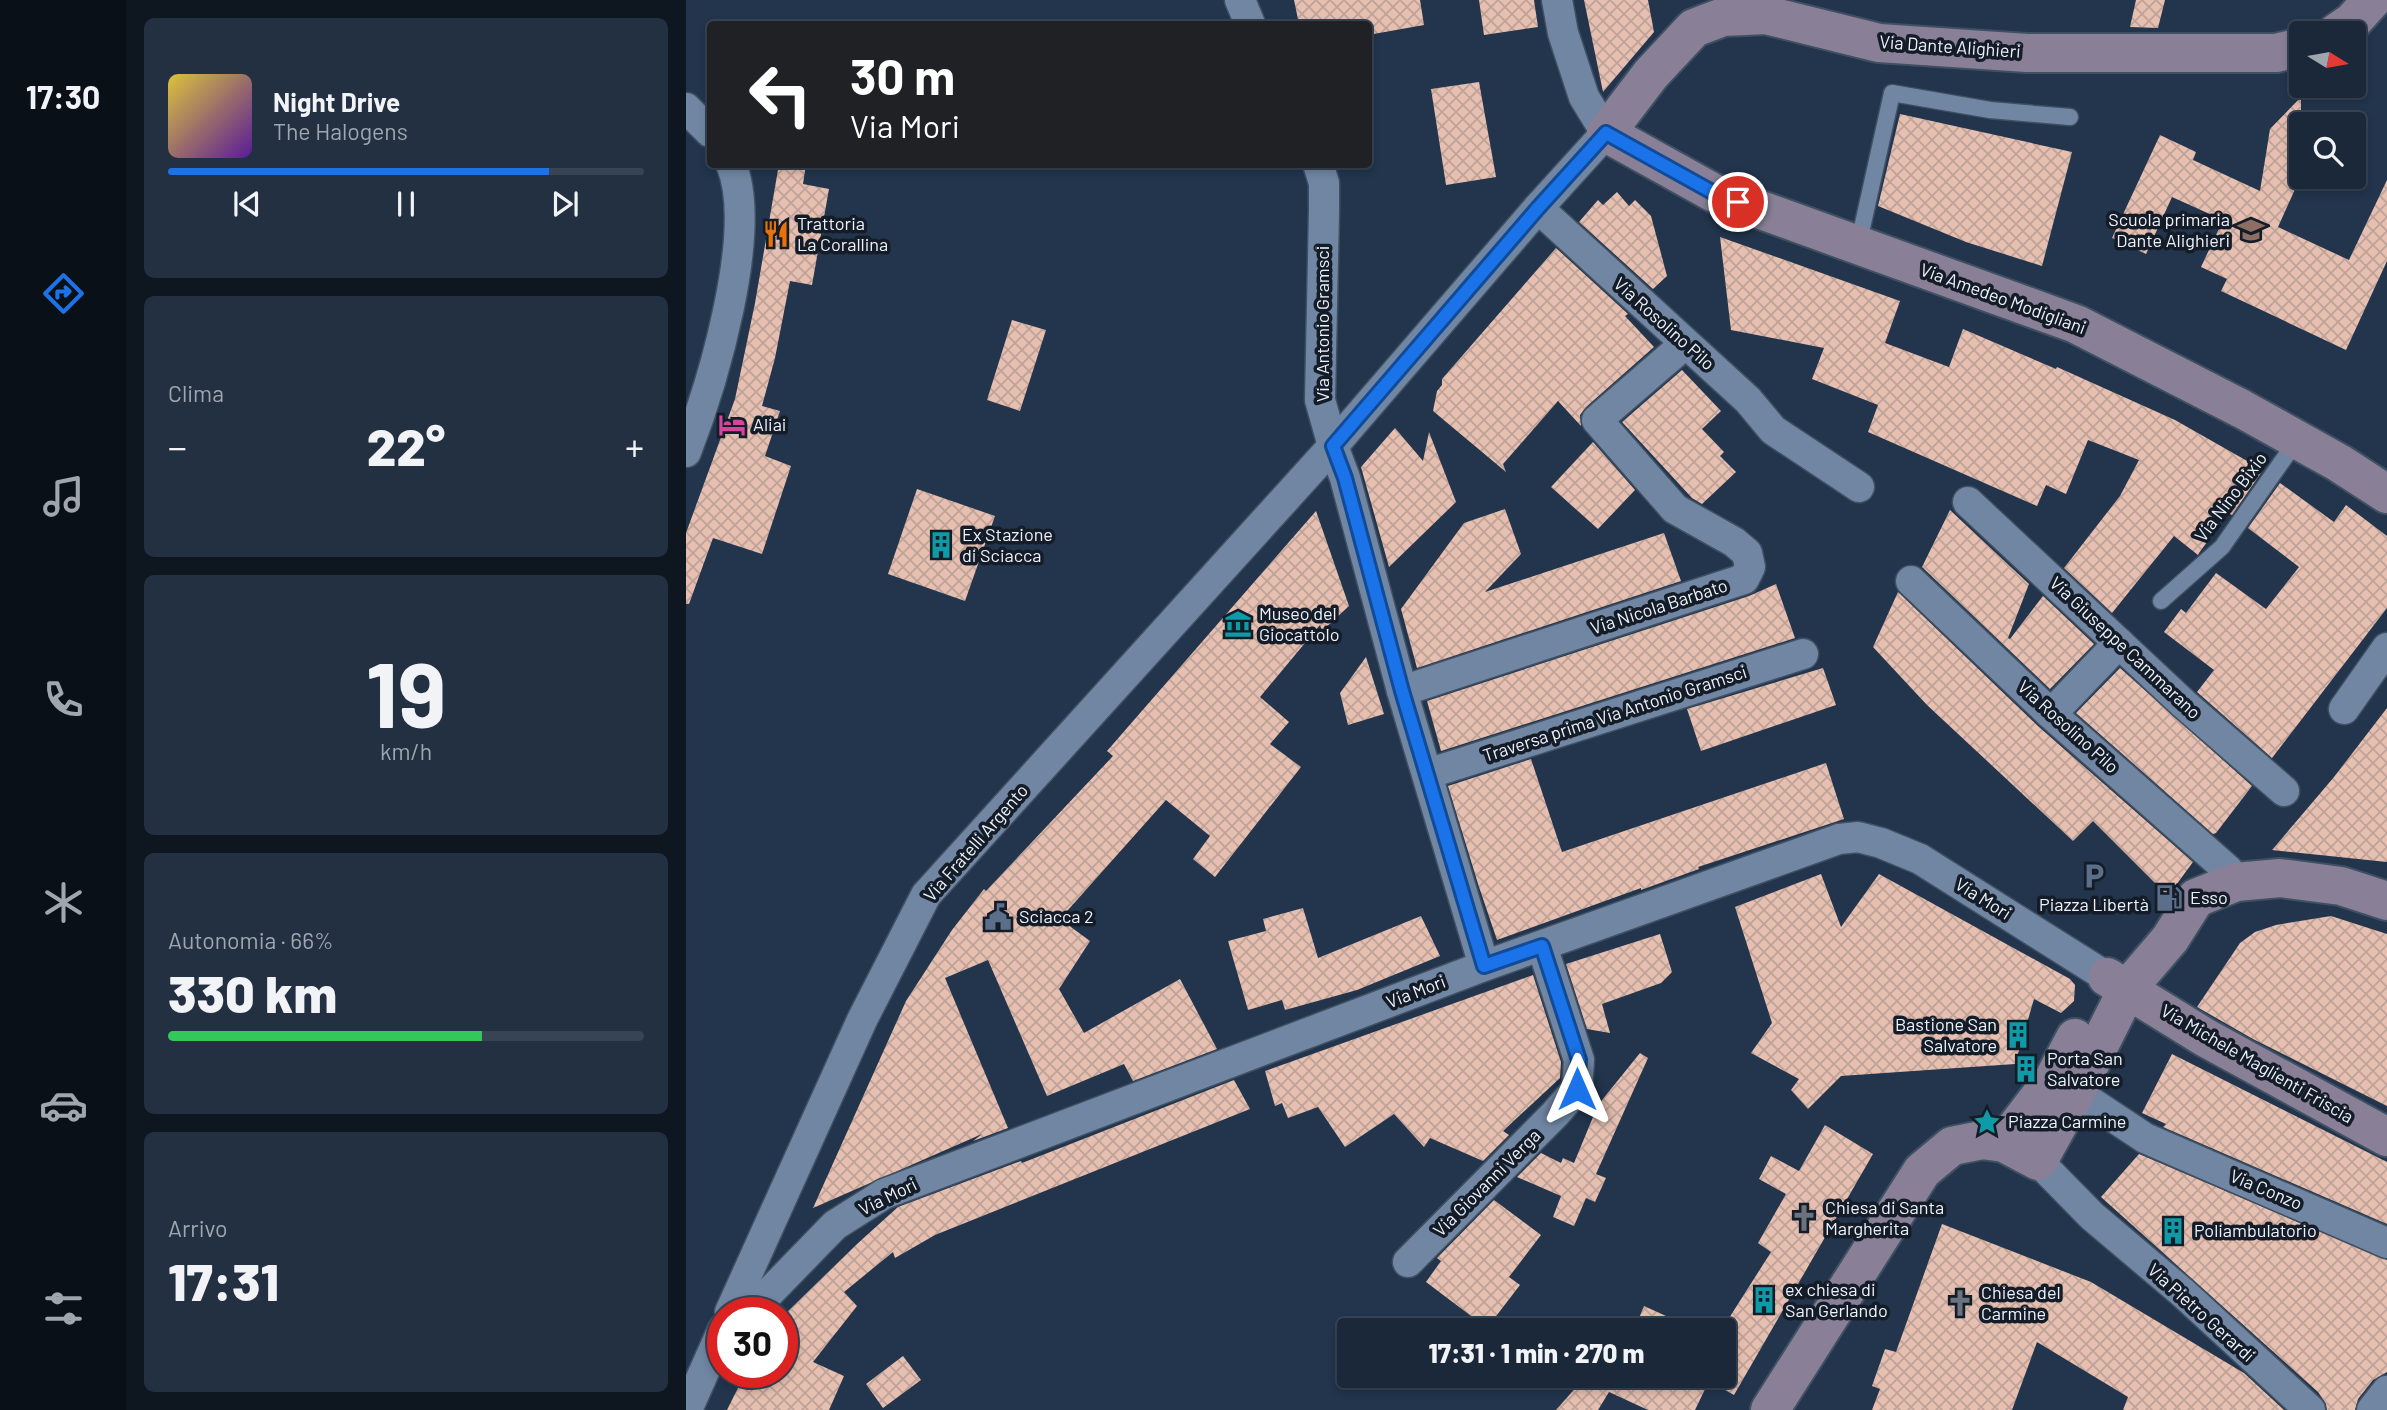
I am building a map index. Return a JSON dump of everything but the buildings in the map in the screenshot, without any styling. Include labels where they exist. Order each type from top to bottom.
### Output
[{"type":"street","points":[[1240,0],[1249,21]]},
{"type":"street","points":[[1557,0],[1563,33],[1584,97],[1606,133]]},
{"type":"street","points":[[2352,21],[2372,0]]},
{"type":"street","name":"Via Dante Alighieri","points":[[1333,446],[1606,133],[1651,74],[1694,28],[1723,17],[1766,15],[1879,43],[2027,53],[2276,53],[2289,50]]},
{"type":"street","points":[[2366,24],[2387,16]]},
{"type":"street","points":[[686,108],[707,129]]},
{"type":"street","name":"Via Amedeo Modigliani","points":[[1606,133],[1714,193],[2076,324],[2297,440],[2387,494]]},
{"type":"street","points":[[686,452],[722,340],[738,253],[740,203],[732,168]]},
{"type":"street","name":"Via Antonio Gramsci","points":[[1319,168],[1324,183],[1320,400],[1345,478],[1402,691],[1484,966]]},
{"type":"street","name":"Via Rosolino Pilo","points":[[1538,208],[1748,400],[1773,430],[1859,487]]},
{"type":"street","name":"Via Nicola Barbato","points":[[1402,691],[1744,579],[1748,573],[1750,559],[1742,547],[1675,509],[1597,420],[1685,344]]},
{"type":"street","name":"Via Fratelli Argento","points":[[745,1297],[862,1020],[926,895],[1333,446]]},
{"type":"street","name":"Via Giuseppe Cammarano","points":[[1968,502],[2119,643],[2284,791]]},
{"type":"street","name":"Via Rosolino Pilo","points":[[1911,582],[2051,714],[2232,876]]},
{"type":"street","points":[[2051,714],[2119,643]]},
{"type":"street","points":[[2344,709],[2387,648]]},
{"type":"street","name":"Traversa prima Via Antonio Gramsci","points":[[1427,775],[1803,654]]},
{"type":"street","name":"Via Mori","points":[[766,1297],[835,1225],[884,1194],[1484,966],[1839,839],[1858,837],[1920,859],[2118,982]]},
{"type":"street","points":[[1770,1410],[1922,1171],[1952,1146],[1982,1140],[2004,1143],[2038,1161],[2065,1085],[2118,982],[2169,939],[2196,898],[2232,876],[2280,878],[2341,886],[2387,901]]},
{"type":"street","name":"Via Giovanni Verga","points":[[1408,1262],[1577,1089],[1579,1060],[1542,946]]},
{"type":"street","name":"Via Michele Maglienti Friscia","points":[[2118,982],[2206,1038],[2387,1137]]},
{"type":"street","points":[[2004,1143],[2065,1085]]},
{"type":"street","name":"Via Conzo","points":[[2065,1085],[2145,1138],[2387,1242]]},
{"type":"street","name":"Via Pietro Gerardi","points":[[2038,1161],[2092,1216],[2183,1293],[2310,1410]]},
{"type":"street","name":"Via Fratelli Argento","points":[[687,1410],[707,1372]]},
{"type":"street","points":[[2372,1410],[2387,1391]]},
{"type":"lane","points":[[1858,246],[1892,93],[1990,110],[2070,117]]},
{"type":"lane","name":"Via Nino Bixio","points":[[2161,601],[2222,547],[2297,440]]},
{"type":"place","name":"Scuola primaria Dante Alighieri","points":[[2251,230]]},
{"type":"place","name":"Trattoria La Corallina","points":[[776,234]]},
{"type":"place","name":"Aliai","points":[[732,425]]},
{"type":"place","name":"Ex Stazione di Sciacca","points":[[941,545]]},
{"type":"place","name":"Museo del Giocattolo","points":[[1238,624]]},
{"type":"place","name":"Piazza Libertà","points":[[2094,876]]},
{"type":"place","name":"Esso","points":[[2169,898]]},
{"type":"place","name":"Sciacca 2","points":[[998,917]]},
{"type":"place","name":"Bastione San Salvatore","points":[[2018,1035]]},
{"type":"place","name":"Porta San Salvatore","points":[[2026,1069]]},
{"type":"place","name":"Piazza Carmine","points":[[1987,1122]]},
{"type":"place","name":"Chiesa di Santa Margherita","points":[[1804,1218]]},
{"type":"place","name":"Poliambulatorio","points":[[2173,1231]]},
{"type":"place","name":"ex chiesa di San Gerlando","points":[[1764,1300]]},
{"type":"place","name":"Chiesa del Carmine","points":[[1960,1303]]},
{"type":"route","points":[[1577,1089],[1579,1060],[1542,946],[1484,966],[1402,691],[1345,478],[1333,446],[1606,133],[1714,193],[1738,202]]}]
